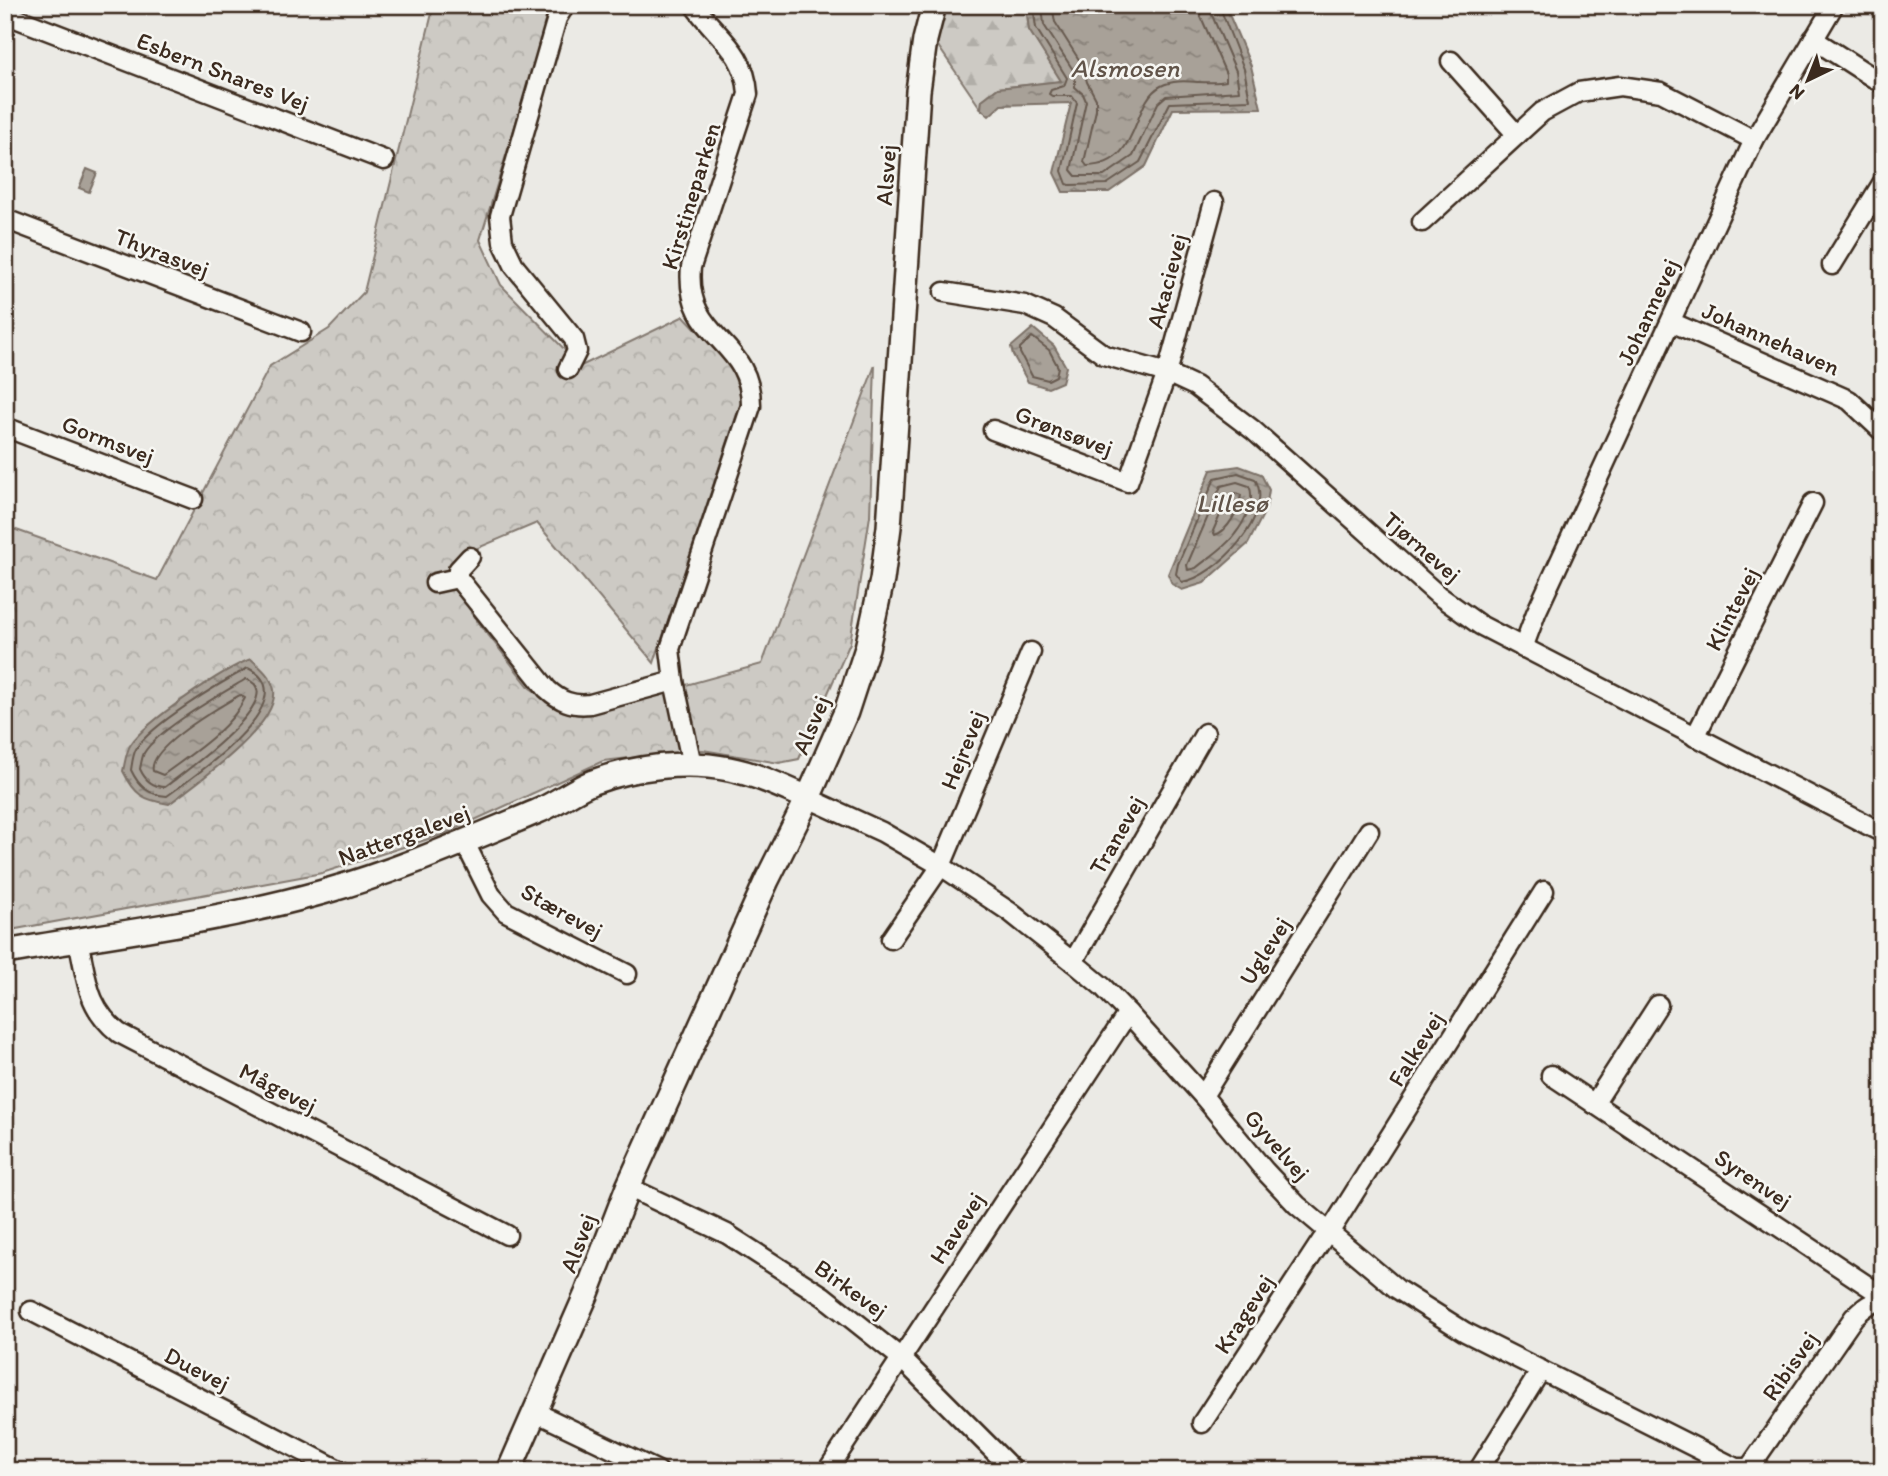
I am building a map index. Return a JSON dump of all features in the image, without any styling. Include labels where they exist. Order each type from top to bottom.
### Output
[{"type":"street","points":[[565,5],[557,18],[500,216],[503,242],[515,267],[574,339],[577,351],[568,369]]},
{"type":"street","name":"Kirstineparken","points":[[692,765],[670,649],[751,406],[750,385],[746,373],[739,360],[703,323],[689,286],[691,267],[748,94],[742,64],[694,5]]},
{"type":"street","name":"Alsvej","points":[[509,1471],[587,1293],[628,1187],[766,880],[808,798],[846,712],[867,648],[882,580],[889,527],[918,91],[925,40],[934,5]]},
{"type":"street","name":"Johannevej","points":[[1523,648],[1536,612],[1754,140],[1834,5]]},
{"type":"street","name":"Esbern Snares Vej","points":[[5,14],[384,160]]},
{"type":"street","points":[[1813,39],[1883,84]]},
{"type":"street","points":[[1451,61],[1517,135]]},
{"type":"street","points":[[1422,222],[1542,112],[1579,92],[1620,86],[1661,92],[1754,140]]},
{"type":"street","points":[[1832,265],[1883,182]]},
{"type":"street","name":"Akacievej","points":[[1167,373],[1214,202]]},
{"type":"street","name":"Thyrasvej","points":[[5,219],[301,332]]},
{"type":"street","name":"Tjørnevej","points":[[944,292],[1025,305],[1054,318],[1104,355],[1167,373],[1195,386],[1253,430],[1438,595],[1480,625],[1883,833]]},
{"type":"street","name":"Johannehaven","points":[[1671,322],[1849,400],[1881,430]]},
{"type":"street","name":"Grønsøvej","points":[[993,430],[1128,482],[1167,373]]},
{"type":"street","name":"Gormsvej","points":[[5,427],[192,499]]},
{"type":"street","name":"Klintevej","points":[[1695,737],[1813,503]]},
{"type":"street","points":[[470,558],[458,570],[458,578],[547,688],[560,700],[578,705],[590,704],[674,681]]},
{"type":"street","points":[[435,583],[458,578]]},
{"type":"street","name":"Hejrevej","points":[[891,939],[941,866],[1031,652]]},
{"type":"street","name":"Tranevej","points":[[1073,962],[1205,733]]},
{"type":"street","name":"Nattergalevej","points":[[5,952],[247,911],[323,892],[465,843],[591,783],[625,772],[692,765],[728,768],[756,776],[808,798]]},
{"type":"street","name":"Gyvelvej","points":[[808,798],[882,832],[941,866],[1010,912],[1073,962],[1128,1013],[1203,1096],[1265,1171],[1328,1232],[1423,1306],[1465,1332],[1736,1468],[1748,1469]]},
{"type":"street","name":"Uglevej","points":[[1203,1096],[1369,831]]},
{"type":"street","name":"Stærevej","points":[[465,843],[491,895],[506,912],[627,974]]},
{"type":"street","name":"Falkevej","points":[[1328,1232],[1544,891]]},
{"type":"street","name":"Mågevej","points":[[78,940],[92,1002],[103,1021],[119,1033],[507,1235]]},
{"type":"street","points":[[1594,1104],[1658,1005]]},
{"type":"street","name":"Havevej","points":[[827,1471],[1128,1013]]},
{"type":"street","name":"Syrenvej","points":[[1551,1075],[1883,1296]]},
{"type":"street","name":"Birkevej","points":[[628,1187],[727,1234],[823,1296],[901,1358],[1014,1471]]},
{"type":"street","name":"Kragevej","points":[[1202,1423],[1328,1232]]},
{"type":"street","name":"Ribisvej","points":[[1748,1469],[1854,1317],[1865,1307],[1883,1302]]},
{"type":"street","name":"Duevej","points":[[32,1311],[341,1471]]},
{"type":"street","points":[[1478,1471],[1541,1370]]},
{"type":"street","points":[[536,1412],[658,1471]]},
{"type":"green space","points":[[434,5],[552,6],[480,240],[501,285],[581,366],[684,316],[731,366],[742,399],[654,663],[537,523],[466,553],[455,588],[472,606],[471,613],[530,688],[552,703],[592,711],[762,664],[875,365],[870,516],[850,643],[799,759],[779,763],[703,750],[603,761],[444,834],[322,873],[5,931],[5,526],[157,580],[270,366],[329,329],[364,292]]},
{"type":"green space","points":[[944,5],[1026,5],[1029,30],[1062,81],[998,88],[982,100],[981,109],[934,40]]},
{"type":"water","name":"Alsmosen","points":[[1026,5],[1225,5],[1251,66],[1261,108],[1173,109],[1146,166],[1109,192],[1063,192],[1054,173],[1071,103],[1001,105],[989,116],[981,109],[982,100],[998,88],[1061,81],[1029,30]]},
{"type":"water","points":[[87,169],[97,173],[89,192],[79,188]]},
{"type":"water","points":[[1033,328],[1054,346],[1066,367],[1062,382],[1048,388],[1028,382],[1011,347]]},
{"type":"water","name":"Lillesø","points":[[1239,466],[1261,474],[1269,490],[1266,509],[1248,544],[1204,583],[1182,590],[1172,584],[1168,574],[1211,470]]},
{"type":"water","points":[[251,659],[268,677],[274,690],[272,704],[250,737],[215,769],[169,804],[153,801],[136,791],[123,771],[131,744],[139,734],[187,697],[223,673]]}]
